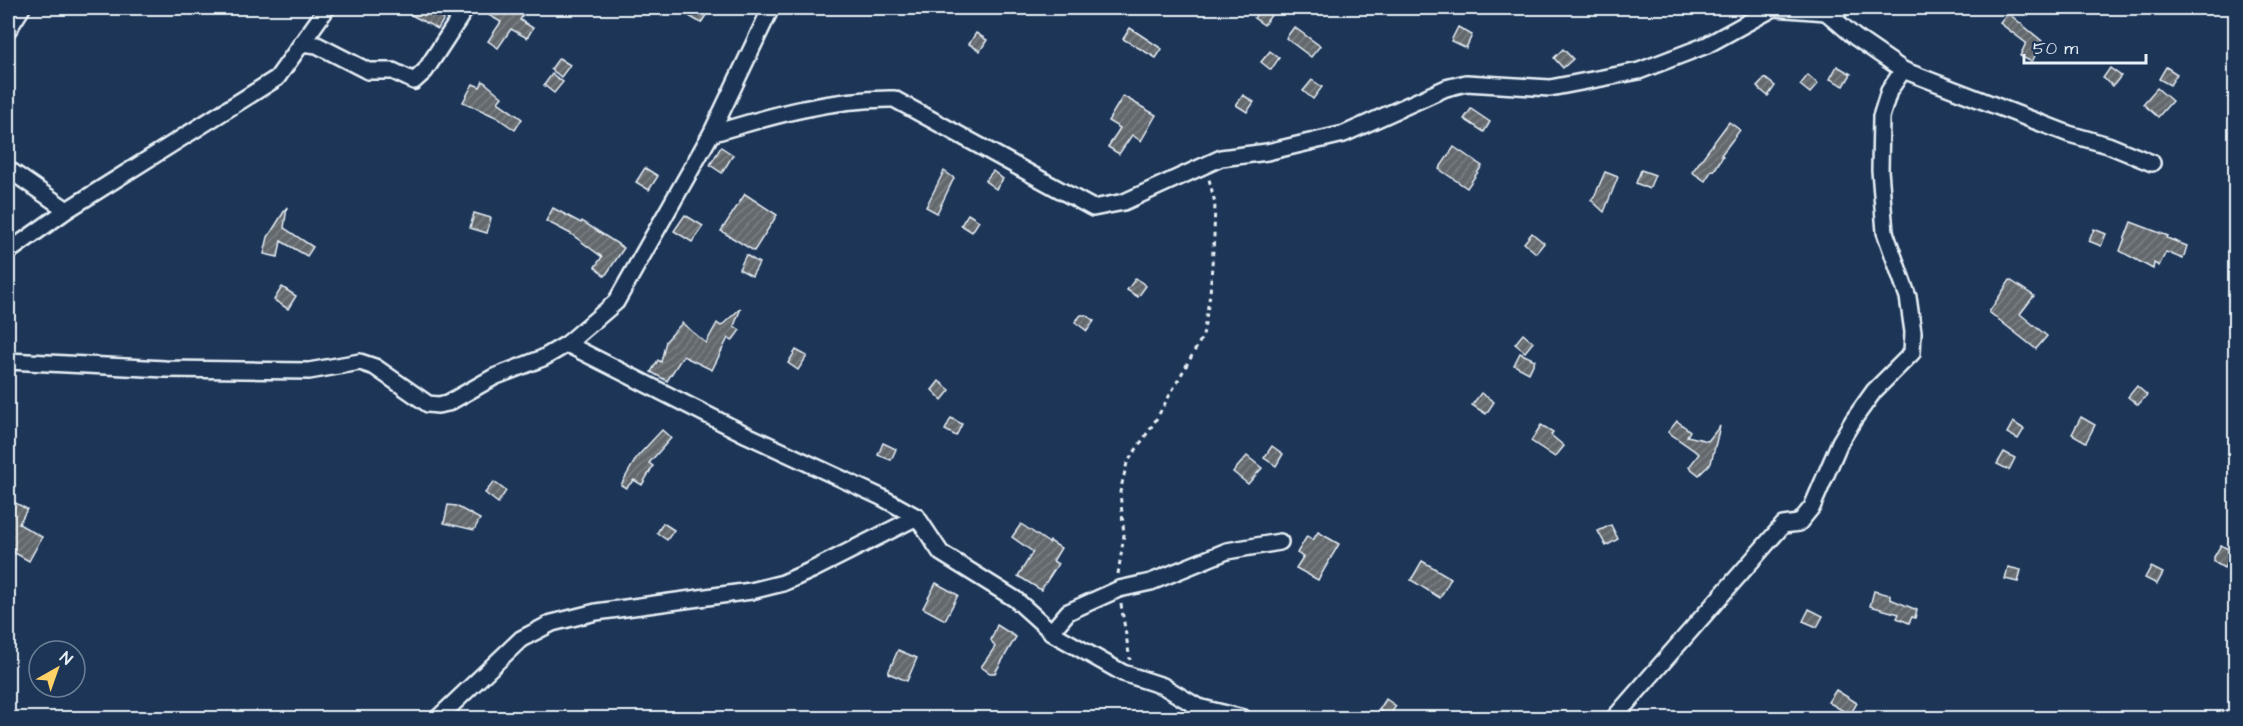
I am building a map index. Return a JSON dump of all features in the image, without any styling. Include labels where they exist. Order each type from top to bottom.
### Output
[{"type":"street","points":[[8,30],[22,8]]},
{"type":"street","points":[[8,252],[67,210],[277,78],[327,8]]},
{"type":"street","points":[[302,43],[317,45],[368,71],[393,71],[414,81],[425,71],[452,32],[465,8]]},
{"type":"street","points":[[8,361],[165,369],[297,371],[360,362],[375,367],[428,404],[448,403],[494,377],[543,358],[567,344],[616,302],[711,134],[771,8]]},
{"type":"street","points":[[711,134],[772,116],[864,99],[894,99],[1093,208],[1124,202],[1221,158],[1268,152],[1344,134],[1371,124],[1446,88],[1466,83],[1550,88],[1639,71],[1707,45],[1774,8],[1826,12],[1842,8]]},
{"type":"street","points":[[1826,12],[1855,37],[1903,70],[2069,134],[2109,145],[2152,163]]},
{"type":"street","points":[[1614,718],[1783,525],[1799,522],[1812,507],[1840,442],[1854,419],[1874,392],[1912,353],[1913,332],[1908,297],[1885,232],[1880,170],[1881,117],[1889,91],[1903,70]]},
{"type":"street","points":[[8,169],[67,210]]},
{"type":"street","points":[[567,344],[747,435],[881,497],[917,517],[941,553],[1015,600],[1051,632],[1123,673],[1132,674],[1163,686],[1198,707],[1243,718]]},
{"type":"street","points":[[438,718],[521,639],[552,623],[596,612],[751,591],[783,583],[917,517]]},
{"type":"street","points":[[1051,632],[1068,612],[1119,589],[1151,582],[1227,550],[1280,542]]},
{"type":"path","points":[[1132,674],[1117,580],[1124,535],[1120,492],[1127,463],[1155,423],[1203,336],[1210,294],[1215,203],[1206,165]]},
{"type":"building","points":[[398,8],[450,8],[438,29]]},
{"type":"building","points":[[476,8],[500,8],[508,13],[511,8],[527,8],[520,20],[533,28],[527,38],[511,29],[498,48],[488,41],[501,22]]},
{"type":"building","points":[[675,8],[700,8],[708,12],[701,23]]},
{"type":"building","points":[[1262,8],[1272,14],[1264,25],[1254,18]]},
{"type":"building","points":[[2008,13],[2042,41],[2032,62],[2020,56],[2026,43],[2000,23]]},
{"type":"building","points":[[1294,27],[1320,46],[1311,57],[1286,38]]},
{"type":"building","points":[[1458,27],[1472,35],[1466,48],[1451,41]]},
{"type":"building","points":[[1130,28],[1162,49],[1156,58],[1123,39]]},
{"type":"building","points":[[976,33],[987,40],[980,51],[969,44]]},
{"type":"building","points":[[1563,49],[1573,59],[1563,68],[1554,58]]},
{"type":"building","points":[[1270,51],[1279,58],[1271,70],[1261,62]]},
{"type":"building","points":[[559,58],[570,65],[561,77],[551,69]]},
{"type":"building","points":[[1837,66],[1851,74],[1844,86],[1830,79]]},
{"type":"building","points":[[2166,67],[2177,74],[2170,85],[2159,79]]},
{"type":"building","points":[[2110,68],[2121,76],[2113,86],[2103,78]]},
{"type":"building","points":[[552,74],[563,82],[554,93],[544,85]]},
{"type":"building","points":[[1808,75],[1818,84],[1810,93],[1800,85]]},
{"type":"building","points":[[1765,78],[1775,86],[1768,96],[1757,87]]},
{"type":"building","points":[[1312,80],[1322,87],[1313,99],[1303,91]]},
{"type":"building","points":[[483,81],[502,97],[498,102],[522,119],[515,130],[496,117],[463,102],[473,84],[480,87]]},
{"type":"building","points":[[2157,88],[2172,101],[2158,117],[2143,104]]},
{"type":"building","points":[[1243,95],[1254,102],[1247,112],[1236,105]]},
{"type":"building","points":[[1123,96],[1156,115],[1141,141],[1132,135],[1119,154],[1108,147],[1120,128],[1108,121]]},
{"type":"building","points":[[1471,109],[1490,122],[1484,132],[1464,119]]},
{"type":"building","points":[[1729,122],[1740,130],[1705,181],[1692,172]]},
{"type":"building","points":[[721,147],[733,155],[722,173],[710,165]]},
{"type":"building","points":[[1454,147],[1482,166],[1467,188],[1439,169]]},
{"type":"building","points":[[645,168],[658,176],[649,190],[636,182]]},
{"type":"building","points":[[1641,170],[1655,175],[1649,189],[1636,183]]},
{"type":"building","points":[[944,171],[954,178],[937,213],[926,207]]},
{"type":"building","points":[[993,171],[1003,179],[996,189],[985,181]]},
{"type":"building","points":[[1605,172],[1618,177],[1604,212],[1591,200]]},
{"type":"building","points":[[745,194],[777,215],[754,251],[721,231]]},
{"type":"building","points":[[287,207],[284,228],[313,247],[307,256],[281,241],[278,257],[264,254],[268,237]]},
{"type":"building","points":[[553,208],[581,223],[582,221],[624,248],[605,276],[595,267],[602,257],[571,234],[546,221]]},
{"type":"building","points":[[474,213],[491,218],[487,233],[470,228]]},
{"type":"building","points":[[968,214],[979,221],[972,232],[961,225]]},
{"type":"building","points":[[685,215],[703,226],[692,242],[674,231]]},
{"type":"building","points":[[2131,222],[2187,246],[2183,259],[2166,252],[2159,266],[2154,263],[2153,269],[2120,251]]},
{"type":"building","points":[[2094,229],[2106,234],[2101,246],[2089,241]]},
{"type":"building","points":[[1532,233],[1544,243],[1536,253],[1524,243]]},
{"type":"building","points":[[746,255],[759,263],[752,276],[739,269]]},
{"type":"building","points":[[1136,278],[1146,286],[1138,297],[1127,290]]},
{"type":"building","points":[[2010,280],[2034,296],[2020,314],[2047,336],[2036,349],[1989,312]]},
{"type":"building","points":[[282,287],[296,296],[288,309],[274,300]]},
{"type":"building","points":[[741,308],[734,326],[740,330],[732,341],[728,338],[712,370],[683,356],[667,381],[651,372],[658,360],[661,362],[666,341],[682,323],[706,343],[717,323],[721,326]]},
{"type":"building","points":[[1081,315],[1086,315],[1094,321],[1087,331],[1075,322]]},
{"type":"building","points":[[1523,334],[1533,342],[1525,352],[1515,344]]},
{"type":"building","points":[[796,350],[807,356],[798,370],[788,363]]},
{"type":"building","points":[[1520,353],[1535,360],[1529,373],[1514,365]]},
{"type":"building","points":[[939,381],[950,390],[942,400],[932,390]]},
{"type":"building","points":[[2137,386],[2147,395],[2138,405],[2128,397]]},
{"type":"building","points":[[1481,393],[1494,402],[1486,414],[1472,405]]},
{"type":"building","points":[[2081,417],[2095,425],[2086,442],[2072,434]]},
{"type":"building","points":[[951,418],[962,424],[956,436],[945,430]]},
{"type":"building","points":[[1677,421],[1690,431],[1687,436],[1708,441],[1720,426],[1711,463],[1699,475],[1689,467],[1699,454],[1668,432]]},
{"type":"building","points":[[2013,422],[2024,429],[2018,439],[2007,433]]},
{"type":"building","points":[[1541,425],[1553,432],[1551,435],[1564,446],[1555,457],[1531,441]]},
{"type":"building","points":[[662,430],[671,438],[649,463],[653,466],[642,485],[634,480],[626,488],[621,485],[637,457]]},
{"type":"building","points":[[883,443],[896,449],[891,460],[878,455]]},
{"type":"building","points":[[1272,446],[1283,454],[1276,466],[1264,458]]},
{"type":"building","points":[[2004,452],[2015,458],[2009,470],[1997,464]]},
{"type":"building","points":[[1247,456],[1262,468],[1248,484],[1233,472]]},
{"type":"building","points":[[494,482],[506,491],[498,503],[485,493]]},
{"type":"building","points":[[8,499],[27,509],[19,524],[42,537],[29,561],[8,549]]},
{"type":"building","points":[[448,505],[456,506],[480,519],[474,530],[444,523]]},
{"type":"building","points":[[663,523],[674,530],[667,540],[657,533]]},
{"type":"building","points":[[1021,524],[1049,543],[1050,541],[1061,548],[1053,561],[1058,564],[1041,590],[1018,576],[1033,552],[1012,537]]},
{"type":"building","points":[[1611,525],[1618,539],[1606,546],[1598,531]]},
{"type":"building","points":[[1318,532],[1339,544],[1318,580],[1296,568],[1303,557],[1297,553],[1307,536],[1313,540]]},
{"type":"building","points":[[2221,545],[2233,552],[2224,568],[2214,562],[2214,557]]},
{"type":"building","points":[[1422,561],[1451,578],[1440,598],[1411,580]]},
{"type":"building","points":[[2008,567],[2021,570],[2018,582],[2005,579]]},
{"type":"building","points":[[2151,567],[2163,573],[2157,584],[2145,578]]},
{"type":"building","points":[[936,583],[958,595],[945,620],[923,608]]},
{"type":"building","points":[[1874,591],[1890,595],[1890,599],[1917,610],[1915,618],[1912,617],[1909,623],[1897,618],[1899,614],[1870,606]]},
{"type":"building","points":[[1809,609],[1823,616],[1817,627],[1803,621]]},
{"type":"building","points":[[997,625],[1016,637],[995,673],[990,673],[981,667],[995,647],[991,640]]},
{"type":"building","points":[[898,650],[917,658],[907,681],[888,673]]},
{"type":"building","points":[[1836,690],[1857,703],[1850,715],[1828,702]]},
{"type":"building","points":[[1386,699],[1396,706],[1389,716],[1379,710]]}]
